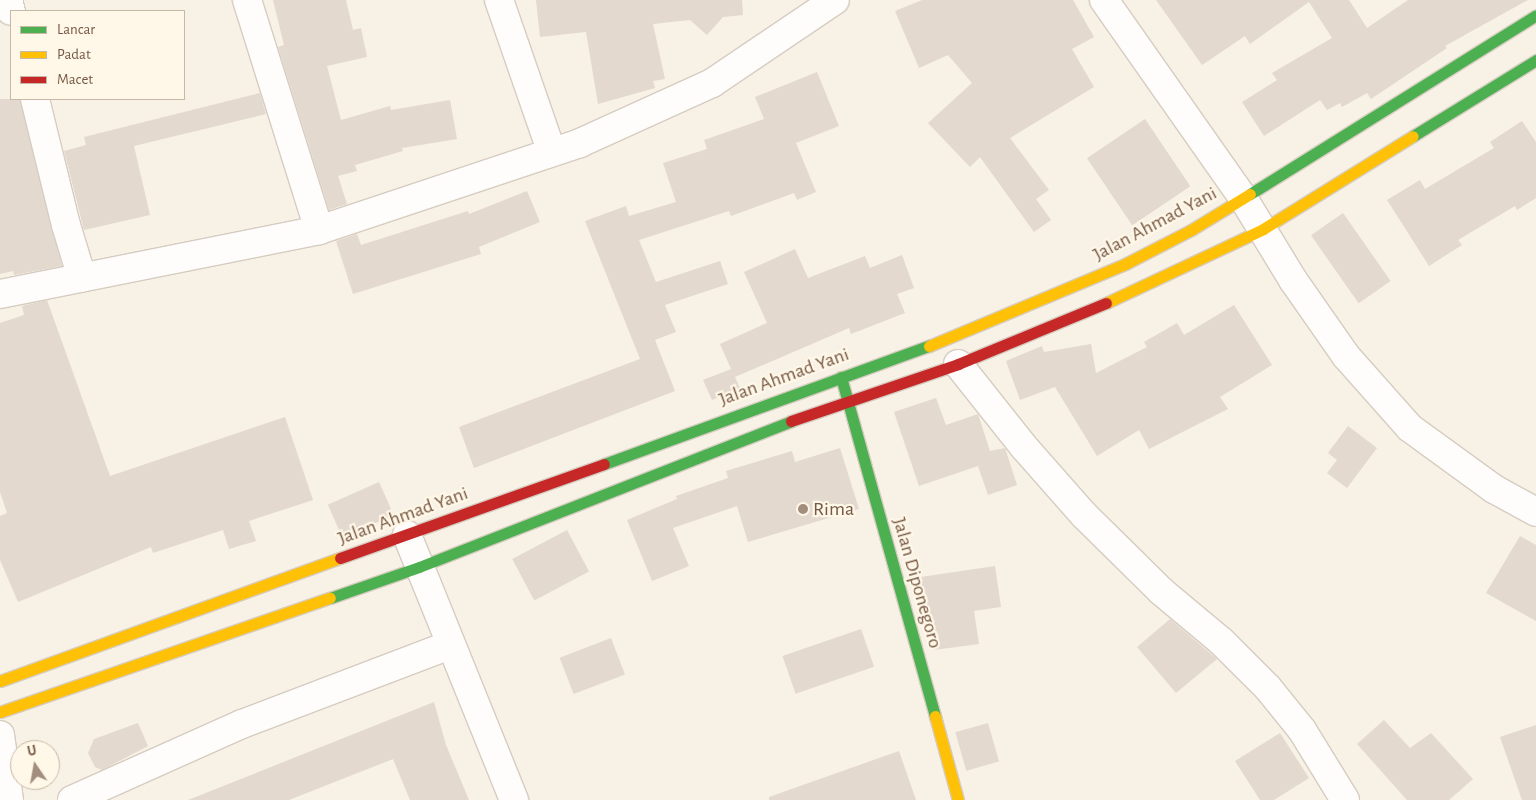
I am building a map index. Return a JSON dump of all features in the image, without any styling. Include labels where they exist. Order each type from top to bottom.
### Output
[{"type":"main road","name":"Jalan Ahmad Yani","points":[[0,681],[407,535],[840,376],[944,341],[1125,264],[1191,230],[1536,15]]},
{"type":"main road","points":[[0,712],[419,567],[846,400],[958,364],[1140,289],[1263,230],[1536,60]]},
{"type":"main road","name":"Jalan Diponegoro","points":[[840,376],[958,800]]},
{"type":"street","points":[[247,0],[319,230]]},
{"type":"street","points":[[499,0],[551,150]]},
{"type":"street","points":[[0,294],[319,230],[551,150],[580,143],[712,83],[835,0]]},
{"type":"street","points":[[1104,0],[1243,198],[1346,356],[1410,428],[1494,489],[1536,512]]},
{"type":"street","points":[[35,100],[66,226],[82,278]]},
{"type":"street","points":[[958,364],[1024,447],[1084,515],[1161,591],[1221,641],[1268,688],[1302,730],[1345,800]]},
{"type":"street","points":[[407,535],[514,800]]},
{"type":"street","points":[[72,800],[242,724],[450,645]]},
{"type":"street","points":[[0,735],[9,800]]},
{"type":"building","points":[[273,0],[346,0],[353,30],[361,28],[367,57],[327,66],[341,120],[390,106],[391,110],[450,100],[457,139],[402,148],[403,151],[355,165],[357,171],[338,176],[347,204],[329,210],[278,47],[284,45]]},
{"type":"building","points":[[536,0],[742,0],[743,15],[723,17],[707,35],[690,20],[653,24],[665,79],[653,81],[655,88],[598,104],[586,32],[540,37]]},
{"type":"building","points":[[922,0],[1073,0],[1094,37],[1072,49],[1094,87],[1010,138],[1049,190],[1036,199],[1051,220],[1034,232],[980,157],[970,167],[928,123],[972,83],[948,55],[919,68],[895,11]]},
{"type":"building","points":[[1156,0],[1349,0],[1367,28],[1408,0],[1528,0],[1445,46],[1447,48],[1371,99],[1367,93],[1342,107],[1340,103],[1327,110],[1320,100],[1264,136],[1242,102],[1277,80],[1272,73],[1332,38],[1309,2],[1250,44],[1245,36],[1202,65]]},
{"type":"building","points":[[817,72],[839,126],[796,143],[816,192],[797,200],[794,193],[731,216],[729,211],[639,240],[656,282],[720,261],[728,284],[665,305],[676,332],[655,340],[675,391],[474,468],[459,427],[640,359],[585,221],[626,206],[629,216],[676,202],[663,163],[707,149],[704,140],[764,119],[755,97]]},
{"type":"building","points":[[260,93],[266,114],[134,146],[150,215],[84,230],[64,151],[86,145],[84,137]]},
{"type":"building","points":[[0,99],[10,99],[20,100],[62,266],[14,275],[13,271],[0,274]]},
{"type":"building","points":[[1145,119],[1190,186],[1132,225],[1087,158]]},
{"type":"building","points":[[1522,121],[1536,142],[1536,198],[1517,210],[1515,206],[1458,240],[1462,245],[1429,266],[1387,200],[1420,180],[1425,189],[1494,148],[1490,142]]},
{"type":"building","points":[[527,191],[540,222],[479,247],[481,254],[353,294],[336,241],[357,234],[361,245],[468,211],[469,214]]},
{"type":"building","points":[[1343,213],[1391,281],[1359,303],[1311,235]]},
{"type":"building","points":[[795,249],[808,278],[865,256],[870,268],[902,255],[914,288],[897,294],[905,313],[851,334],[849,328],[735,377],[740,388],[712,400],[703,380],[731,369],[720,344],[767,323],[744,272]]},
{"type":"building","points":[[47,300],[110,476],[285,417],[313,500],[249,521],[256,541],[229,549],[223,530],[153,553],[151,547],[18,602],[0,560],[0,516],[7,513],[0,492],[0,323],[24,315],[22,306]]},
{"type":"building","points":[[1234,305],[1272,365],[1220,397],[1228,409],[1149,449],[1139,430],[1097,456],[1055,387],[1020,400],[1006,361],[1042,346],[1044,352],[1091,344],[1096,373],[1147,347],[1144,342],[1177,323],[1184,335]]},
{"type":"building","points":[[936,398],[946,425],[978,414],[990,451],[1005,448],[1017,485],[988,495],[978,466],[919,486],[894,412]]},
{"type":"building","points":[[1348,426],[1377,448],[1347,488],[1327,473],[1337,460],[1328,453]]},
{"type":"building","points":[[840,448],[859,509],[748,542],[737,506],[673,528],[689,566],[652,581],[627,520],[677,499],[676,496],[728,478],[726,471],[792,451],[795,462]]},
{"type":"building","points":[[379,482],[394,515],[342,538],[328,505]]},
{"type":"building","points":[[567,530],[589,571],[534,601],[512,559]]},
{"type":"building","points":[[1520,536],[1536,545],[1536,621],[1486,593]]},
{"type":"building","points":[[995,566],[1001,607],[974,611],[979,644],[934,650],[928,609],[922,610],[914,578]]},
{"type":"building","points":[[1170,619],[1217,659],[1176,693],[1137,647]]},
{"type":"building","points":[[861,629],[874,667],[796,694],[783,656]]},
{"type":"building","points":[[611,638],[625,674],[574,694],[560,658]]},
{"type":"building","points":[[434,702],[446,745],[469,800],[410,800],[393,759],[289,800],[188,800]]},
{"type":"building","points":[[1384,720],[1410,748],[1431,733],[1473,779],[1449,800],[1407,800],[1357,744]]},
{"type":"building","points":[[138,723],[148,746],[102,770],[95,767],[88,753],[94,739]]},
{"type":"building","points":[[988,723],[999,761],[966,771],[955,732]]},
{"type":"building","points":[[1536,725],[1536,800],[1522,800],[1500,737]]},
{"type":"building","points":[[1280,733],[1309,778],[1274,800],[1260,800],[1235,761]]},
{"type":"building","points":[[899,751],[916,800],[769,800],[769,797]]},
{"type":"traffic: fast","points":[[1250,194],[1536,15]]},
{"type":"traffic: fast","points":[[1413,136],[1536,60]]},
{"type":"traffic: fast","points":[[604,464],[929,346]]},
{"type":"traffic: fast","points":[[841,377],[935,716]]},
{"type":"traffic: fast","points":[[330,598],[419,567],[791,421]]},
{"type":"traffic: slow","points":[[1106,303],[1263,229],[1413,136]]},
{"type":"traffic: slow","points":[[929,346],[1125,264],[1191,230],[1250,194]]},
{"type":"traffic: slow","points":[[0,681],[340,558]]},
{"type":"traffic: slow","points":[[0,712],[330,598]]},
{"type":"traffic: slow","points":[[935,716],[958,800]]},
{"type":"traffic: jam","points":[[791,421],[958,364],[1106,303]]},
{"type":"traffic: jam","points":[[340,558],[604,464]]},
{"type":"place","name":"Rima","points":[[803,509]]}]
